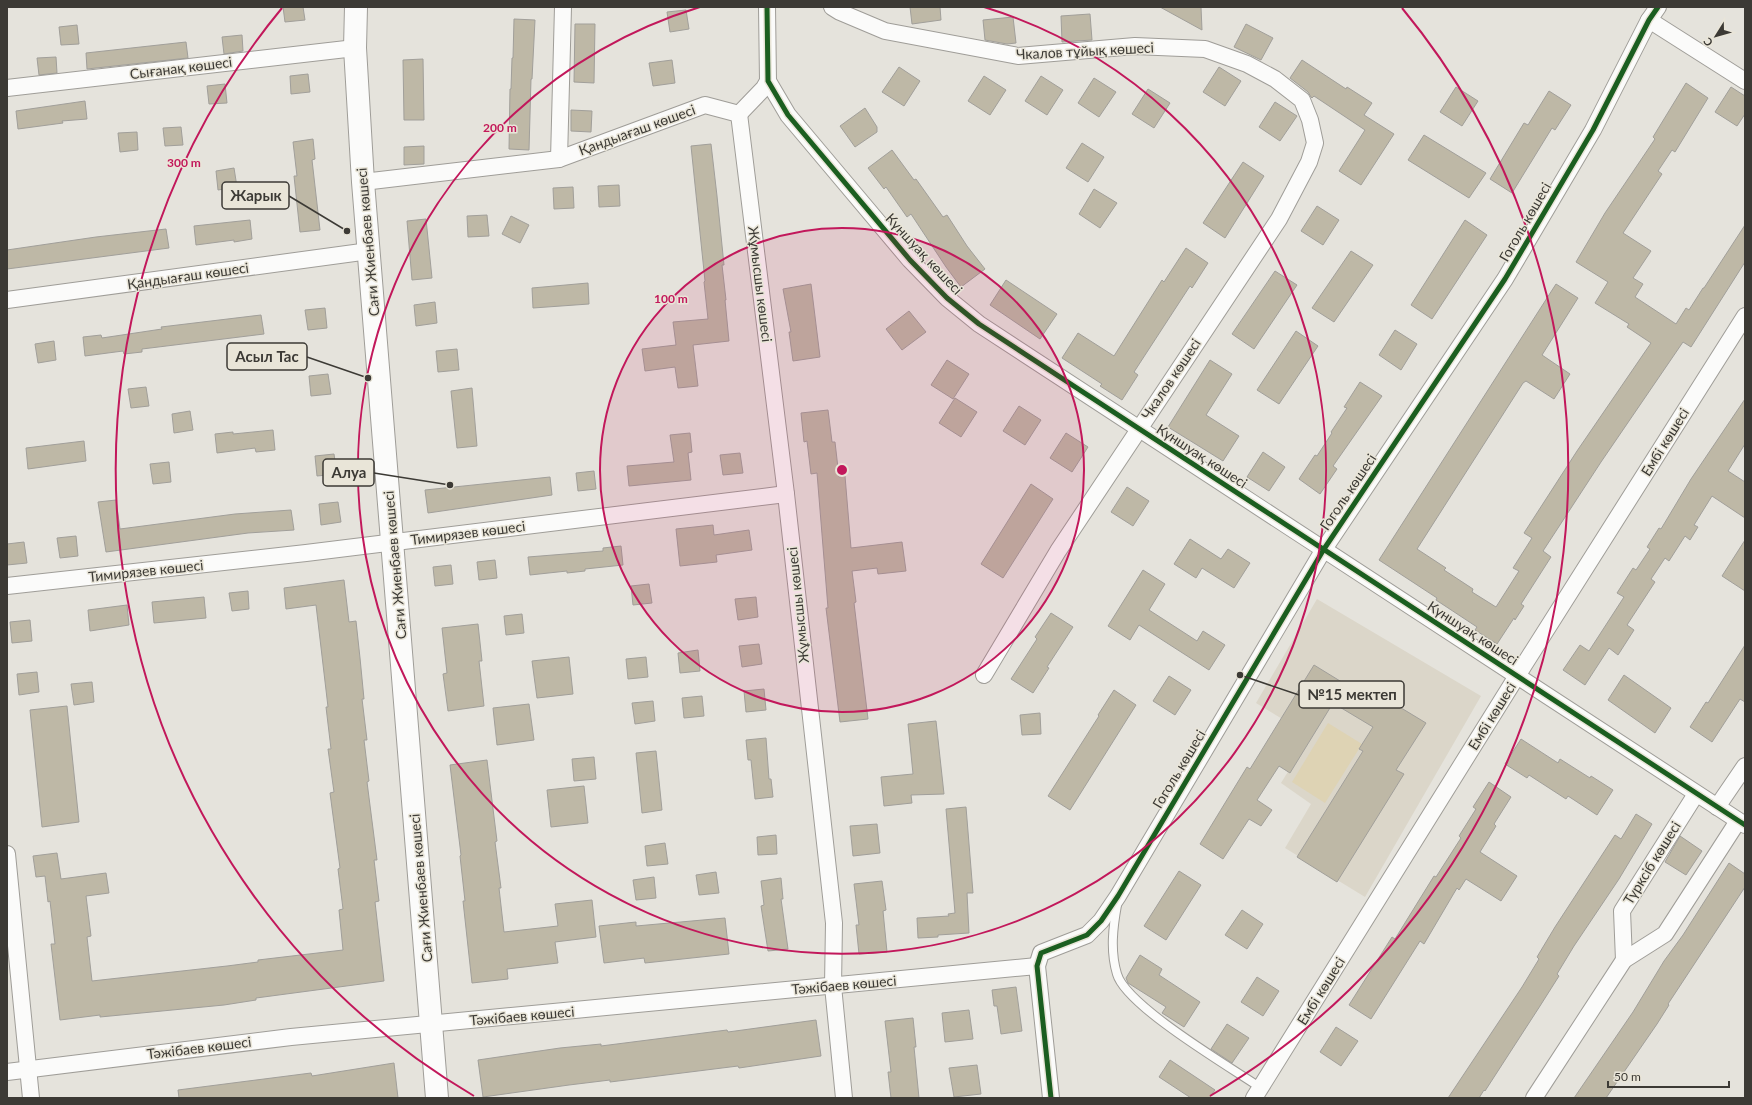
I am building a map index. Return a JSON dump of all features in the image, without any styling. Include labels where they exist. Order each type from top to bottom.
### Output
[{"type":"main road","name":"Сағи Жиенбаев көшесі","points":[[356,7],[355,48],[363,182],[394,543],[437,1098]]},
{"type":"street","name":"Қандыағаш көшесі","points":[[559,159],[563,7]]},
{"type":"street","name":"Күншуақ көшесі","points":[[767,7],[768,81],[788,115],[910,260],[947,298],[979,324],[1742,823]]},
{"type":"street","name":"Гоголь көшесі","points":[[1039,960],[1087,935],[1101,921],[1118,896],[1324,549],[1505,279],[1593,130],[1649,20],[1658,7]]},
{"type":"street","name":"Чкалов тұйық көшесі","points":[[836,10],[885,31],[1018,56],[1135,46],[1205,48],[1254,68],[1275,79],[1302,100],[1310,120],[1315,143]]},
{"type":"street","points":[[1649,20],[1745,81]]},
{"type":"street","name":"Сығанақ көшесі","points":[[7,88],[355,48]]},
{"type":"street","points":[[739,114],[764,88],[768,81]]},
{"type":"street","name":"Қандыағаш көшесі","points":[[363,182],[559,159],[705,105],[739,114]]},
{"type":"street","name":"Жұмысшы көшесі","points":[[739,114],[786,494],[834,923],[833,986],[844,1098]]},
{"type":"street","name":"Чкалов көшесі","points":[[984,675],[1058,551],[1138,428],[1279,219],[1309,162],[1315,143]]},
{"type":"street","name":"Қандыағаш көшесі","points":[[7,300],[369,251]]},
{"type":"street","name":"Ембі көшесі","points":[[1257,1093],[1517,676],[1745,316]]},
{"type":"street","name":"Тимирязев көшесі","points":[[7,586],[394,543],[786,494]]},
{"type":"street","points":[[1717,807],[1745,766]]},
{"type":"street","name":"Түрксіб көшесі","points":[[1624,960],[1622,911],[1696,794]]},
{"type":"street","points":[[1534,1098],[1624,960],[1664,934],[1742,823]]},
{"type":"street","points":[[7,854],[29,1070],[30,1098]]},
{"type":"street","points":[[1039,960],[1051,1098]]},
{"type":"street","name":"Тәжібаев көшесі","points":[[7,1072],[291,1037],[833,986],[1039,960]]},
{"type":"lane","points":[[1118,896],[1112,948],[1117,975],[1128,992],[1158,1020],[1257,1093]]},
{"type":"shaded area","points":[[1317,599],[1481,696],[1365,897],[1285,848],[1311,804],[1281,783],[1310,736],[1256,703]]},
{"type":"shaded area","points":[[1328,723],[1362,744],[1325,803],[1292,782]]},
{"type":"building","points":[[283,7],[303,7],[305,20],[285,22]]},
{"type":"building","points":[[910,7],[940,7],[941,20],[912,24]]},
{"type":"building","points":[[1160,7],[1201,7],[1202,30]]},
{"type":"building","points":[[686,10],[689,29],[670,32],[667,12]]},
{"type":"building","points":[[1090,14],[1092,40],[1062,42],[1061,16]]},
{"type":"building","points":[[1013,17],[1016,43],[1007,44],[985,40],[983,20]]},
{"type":"building","points":[[514,19],[535,20],[531,79],[529,150],[509,149],[510,89],[513,58]]},
{"type":"building","points":[[575,24],[595,24],[594,83],[574,82]]},
{"type":"building","points":[[1246,24],[1273,38],[1261,60],[1234,47]]},
{"type":"building","points":[[77,25],[79,44],[61,45],[59,27]]},
{"type":"building","points":[[242,35],[243,51],[224,54],[222,37]]},
{"type":"building","points":[[186,42],[188,58],[87,69],[86,53]]},
{"type":"building","points":[[56,57],[57,73],[39,75],[37,58]]},
{"type":"building","points":[[423,59],[424,120],[404,120],[403,60]]},
{"type":"building","points":[[672,60],[675,83],[653,86],[649,63]]},
{"type":"building","points":[[1302,60],[1346,89],[1347,87],[1372,103],[1364,115],[1394,134],[1361,185],[1339,171],[1365,130],[1314,96],[1312,98],[1308,92],[1290,78]]},
{"type":"building","points":[[899,67],[920,81],[904,106],[882,92]]},
{"type":"building","points":[[1219,67],[1241,81],[1225,106],[1203,92]]},
{"type":"building","points":[[308,74],[310,92],[291,94],[290,76]]},
{"type":"building","points":[[984,76],[1006,90],[990,115],[968,101]]},
{"type":"building","points":[[1041,76],[1063,90],[1047,115],[1025,101]]},
{"type":"building","points":[[1094,78],[1116,92],[1099,117],[1078,103]]},
{"type":"building","points":[[1686,83],[1708,98],[1675,152],[1672,150],[1658,171],[1662,174],[1623,233],[1651,251],[1633,278],[1643,284],[1635,297],[1676,324],[1686,308],[1689,310],[1745,225],[1745,262],[1691,347],[1683,342],[1601,462],[1543,551],[1551,557],[1521,604],[1524,606],[1515,620],[1514,618],[1497,644],[1475,630],[1477,627],[1436,600],[1437,598],[1379,560],[1556,284],[1578,298],[1542,355],[1570,374],[1554,399],[1526,381],[1523,383],[1417,549],[1446,568],[1444,570],[1473,589],[1472,592],[1496,607],[1519,571],[1513,568],[1532,538],[1524,533],[1577,451],[1651,343],[1627,327],[1629,324],[1595,303],[1608,282],[1576,262],[1605,213],[1655,139],[1653,137]]},
{"type":"building","points":[[225,84],[227,103],[209,104],[207,86]]},
{"type":"building","points":[[1456,87],[1478,101],[1462,126],[1440,112]]},
{"type":"building","points":[[1731,87],[1745,96],[1745,114],[1737,126],[1715,112]]},
{"type":"building","points":[[1148,89],[1170,103],[1154,128],[1132,114]]},
{"type":"building","points":[[1549,91],[1571,105],[1555,130],[1552,128],[1512,193],[1490,179],[1524,123],[1528,125]]},
{"type":"building","points":[[85,101],[87,119],[62,121],[63,123],[18,129],[16,111]]},
{"type":"building","points":[[1275,102],[1297,116],[1280,141],[1259,127]]},
{"type":"building","points":[[865,108],[877,127],[877,132],[855,147],[840,126]]},
{"type":"building","points":[[571,110],[592,111],[591,132],[571,131]]},
{"type":"building","points":[[181,127],[183,145],[165,146],[163,128]]},
{"type":"building","points":[[137,132],[138,150],[120,152],[118,133]]},
{"type":"building","points":[[1424,135],[1486,173],[1469,198],[1408,160]]},
{"type":"building","points":[[313,139],[315,159],[312,160],[320,230],[300,232],[294,176],[297,176],[293,142]]},
{"type":"building","points":[[1082,143],[1104,157],[1088,182],[1066,168]]},
{"type":"building","points":[[711,144],[724,265],[722,265],[729,341],[693,345],[698,386],[678,388],[675,367],[645,371],[642,349],[676,345],[673,322],[708,319],[691,146]]},
{"type":"building","points":[[424,146],[424,164],[404,165],[404,147]]},
{"type":"building","points":[[892,150],[914,180],[916,179],[943,217],[947,215],[967,246],[985,269],[961,287],[911,214],[907,217],[886,187],[884,189],[868,168]]},
{"type":"building","points":[[1243,162],[1264,176],[1225,238],[1203,223]]},
{"type":"building","points":[[234,168],[237,187],[218,190],[216,171]]},
{"type":"building","points":[[619,185],[620,206],[599,207],[598,186]]},
{"type":"building","points":[[573,187],[574,208],[554,209],[553,188]]},
{"type":"building","points":[[1094,189],[1117,203],[1100,228],[1079,214]]},
{"type":"building","points":[[1317,206],[1339,220],[1323,245],[1301,231]]},
{"type":"building","points":[[487,215],[489,236],[468,237],[467,216]]},
{"type":"building","points":[[511,216],[529,225],[520,243],[502,234]]},
{"type":"building","points":[[426,219],[432,278],[412,280],[407,221]]},
{"type":"building","points":[[250,220],[252,239],[196,245],[194,226]]},
{"type":"building","points":[[1465,220],[1487,235],[1432,319],[1411,305]]},
{"type":"building","points":[[166,229],[169,248],[7,269],[7,250],[96,237]]},
{"type":"building","points":[[1186,248],[1208,263],[1192,288],[1190,286],[1134,372],[1138,375],[1122,400],[1100,386],[1102,384],[1062,358],[1078,333],[1114,356],[1162,280],[1164,282]]},
{"type":"building","points":[[1351,251],[1373,265],[1334,322],[1312,308]]},
{"type":"building","points":[[1275,271],[1297,285],[1254,349],[1232,334]]},
{"type":"building","points":[[1006,280],[1057,314],[1040,339],[990,305]]},
{"type":"building","points":[[588,283],[589,304],[533,308],[532,288]]},
{"type":"building","points":[[811,284],[820,357],[793,361],[789,332],[791,332],[783,289]]},
{"type":"building","points":[[435,302],[437,323],[416,326],[414,305]]},
{"type":"building","points":[[325,308],[327,328],[308,330],[305,310]]},
{"type":"building","points":[[909,311],[926,332],[902,350],[886,329]]},
{"type":"building","points":[[261,315],[264,334],[142,349],[142,352],[124,354],[123,351],[85,356],[83,337],[101,335],[102,338],[162,329],[161,327]]},
{"type":"building","points":[[1395,330],[1417,344],[1401,370],[1379,355]]},
{"type":"building","points":[[1296,331],[1318,346],[1279,404],[1257,390]]},
{"type":"building","points":[[54,341],[56,360],[38,363],[35,344]]},
{"type":"building","points":[[457,349],[459,370],[438,372],[436,351]]},
{"type":"building","points":[[947,360],[969,374],[953,399],[931,385]]},
{"type":"building","points":[[1210,360],[1232,374],[1206,415],[1239,436],[1223,461],[1168,427]]},
{"type":"building","points":[[328,374],[331,394],[311,396],[309,376]]},
{"type":"building","points":[[1360,382],[1382,396],[1333,466],[1337,469],[1320,494],[1299,479],[1315,455],[1317,456],[1332,433],[1331,432],[1347,408],[1344,407]]},
{"type":"building","points":[[146,387],[149,406],[131,408],[128,389]]},
{"type":"building","points":[[472,388],[477,446],[457,448],[451,391]]},
{"type":"building","points":[[955,398],[977,412],[961,437],[939,423]]},
{"type":"building","points":[[1745,399],[1745,444],[1728,471],[1745,482],[1745,518],[1712,496],[1694,525],[1698,527],[1690,540],[1685,536],[1669,561],[1665,558],[1651,579],[1655,582],[1627,625],[1634,630],[1618,655],[1609,648],[1585,685],[1563,670],[1580,645],[1589,651],[1624,597],[1617,593],[1633,568],[1636,570],[1650,549],[1647,547],[1659,528],[1661,529],[1691,479]]},
{"type":"building","points":[[1019,406],[1041,420],[1025,445],[1003,431]]},
{"type":"building","points":[[828,410],[832,442],[835,442],[839,477],[845,476],[851,548],[902,542],[906,571],[878,574],[877,568],[852,571],[856,602],[854,603],[868,719],[840,722],[826,608],[828,608],[817,473],[811,474],[807,441],[804,442],[801,413]]},
{"type":"building","points":[[190,411],[193,430],[174,433],[172,414]]},
{"type":"building","points":[[273,430],[275,450],[256,452],[255,448],[217,453],[215,434],[233,432],[233,434]]},
{"type":"building","points":[[690,433],[692,452],[688,453],[691,480],[629,486],[627,466],[674,462],[670,435]]},
{"type":"building","points":[[1066,433],[1088,447],[1072,472],[1050,458]]},
{"type":"building","points":[[84,441],[86,461],[28,469],[26,448]]},
{"type":"building","points":[[1263,452],[1285,467],[1269,491],[1247,477]]},
{"type":"building","points":[[740,453],[743,473],[723,475],[720,455]]},
{"type":"building","points":[[334,454],[337,474],[317,476],[315,456]]},
{"type":"building","points":[[169,462],[171,482],[153,484],[150,464]]},
{"type":"building","points":[[594,471],[596,489],[578,491],[576,473]]},
{"type":"building","points":[[550,477],[552,495],[428,513],[425,490]]},
{"type":"building","points":[[1031,484],[1053,499],[1003,578],[981,564]]},
{"type":"building","points":[[1127,487],[1149,501],[1133,526],[1111,512]]},
{"type":"building","points":[[116,500],[120,529],[235,514],[291,510],[294,530],[248,533],[106,552],[98,502]]},
{"type":"building","points":[[338,502],[341,522],[321,525],[319,504]]},
{"type":"building","points":[[713,525],[714,535],[749,530],[752,550],[716,555],[717,562],[680,566],[676,529]]},
{"type":"building","points":[[76,536],[78,556],[60,558],[57,538]]},
{"type":"building","points":[[1190,539],[1221,559],[1228,549],[1250,563],[1234,588],[1202,568],[1196,578],[1174,564]]},
{"type":"building","points":[[1745,540],[1745,591],[1722,576]]},
{"type":"building","points":[[24,542],[27,563],[7,565],[7,544]]},
{"type":"building","points":[[621,546],[623,565],[585,569],[585,571],[567,573],[567,571],[530,575],[528,557],[603,551],[603,548]]},
{"type":"building","points":[[495,560],[497,578],[479,580],[477,562]]},
{"type":"building","points":[[451,565],[453,584],[435,586],[433,567]]},
{"type":"building","points":[[1143,570],[1165,584],[1149,610],[1197,641],[1203,631],[1225,645],[1209,670],[1139,625],[1130,640],[1108,626]]},
{"type":"building","points":[[344,580],[349,622],[356,621],[360,658],[364,699],[362,699],[367,740],[364,740],[369,781],[367,782],[377,860],[374,860],[379,901],[375,902],[384,981],[256,998],[256,1000],[224,1005],[100,1017],[100,1015],[60,1020],[51,944],[55,944],[50,901],[48,902],[45,876],[36,877],[33,856],[57,853],[61,879],[106,873],[109,893],[86,896],[91,936],[87,937],[92,981],[227,966],[258,962],[258,960],[343,950],[339,910],[343,909],[338,869],[340,868],[330,793],[334,792],[328,749],[331,749],[326,707],[328,707],[316,605],[286,609],[284,588]]},
{"type":"building","points":[[649,584],[652,603],[633,605],[631,586]]},
{"type":"building","points":[[248,591],[249,609],[232,611],[229,593]]},
{"type":"building","points":[[204,597],[206,618],[154,623],[152,602]]},
{"type":"building","points":[[756,597],[758,617],[738,620],[735,599]]},
{"type":"building","points":[[127,605],[129,625],[90,631],[88,610]]},
{"type":"building","points":[[1051,613],[1073,627],[1047,667],[1049,668],[1033,693],[1011,679],[1037,639],[1035,637]]},
{"type":"building","points":[[522,614],[524,633],[506,635],[504,616]]},
{"type":"building","points":[[30,620],[32,641],[12,643],[10,622]]},
{"type":"building","points":[[478,624],[482,661],[479,661],[484,706],[448,711],[443,674],[447,673],[442,628]]},
{"type":"building","points":[[759,644],[762,664],[742,667],[739,646]]},
{"type":"building","points":[[1745,645],[1745,702],[1740,699],[1712,742],[1690,727],[1706,702],[1708,703]]},
{"type":"building","points":[[698,650],[700,671],[680,673],[678,653]]},
{"type":"building","points":[[569,657],[573,694],[537,698],[532,661]]},
{"type":"building","points":[[646,657],[648,677],[628,679],[626,659]]},
{"type":"building","points":[[1314,665],[1384,708],[1388,700],[1426,723],[1396,770],[1404,774],[1337,882],[1297,857],[1363,751],[1359,749],[1373,727],[1333,703],[1290,773],[1279,766],[1257,800],[1272,810],[1261,826],[1249,819],[1223,859],[1200,844],[1247,767],[1250,769]]},
{"type":"building","points":[[37,672],[39,692],[19,695],[17,674]]},
{"type":"building","points":[[1624,675],[1671,708],[1655,733],[1608,700]]},
{"type":"building","points":[[1169,676],[1191,690],[1175,715],[1153,701]]},
{"type":"building","points":[[92,682],[94,702],[74,705],[71,684]]},
{"type":"building","points":[[764,689],[766,710],[746,712],[744,691]]},
{"type":"building","points":[[1114,690],[1136,705],[1070,810],[1048,796]]},
{"type":"building","points":[[702,696],[704,716],[684,718],[682,698]]},
{"type":"building","points":[[653,701],[655,721],[635,724],[632,703]]},
{"type":"building","points":[[529,704],[534,740],[497,745],[493,708]]},
{"type":"building","points":[[67,706],[79,822],[42,827],[30,710]]},
{"type":"building","points":[[1040,713],[1041,734],[1022,735],[1020,715]]},
{"type":"building","points":[[936,721],[944,794],[911,795],[912,803],[884,806],[881,777],[913,774],[908,724]]},
{"type":"building","points":[[766,738],[769,779],[771,779],[773,797],[755,799],[751,760],[748,760],[746,740]]},
{"type":"building","points":[[1521,739],[1558,763],[1560,759],[1590,778],[1591,776],[1613,790],[1597,815],[1568,796],[1566,799],[1529,775],[1527,778],[1505,764]]},
{"type":"building","points":[[656,751],[662,810],[642,813],[636,753]]},
{"type":"building","points":[[594,757],[596,779],[574,781],[572,759]]},
{"type":"building","points":[[487,760],[497,841],[495,842],[501,888],[499,888],[504,932],[558,926],[555,904],[592,900],[596,937],[555,942],[558,963],[507,969],[508,979],[472,983],[463,901],[465,901],[461,855],[450,765]]},
{"type":"building","points":[[1489,782],[1511,797],[1494,824],[1496,826],[1480,852],[1517,876],[1501,901],[1466,879],[1459,890],[1457,888],[1424,944],[1420,941],[1371,1019],[1349,1005],[1392,937],[1395,939],[1434,876],[1436,877],[1461,838],[1459,836],[1476,809],[1473,807]]},
{"type":"building","points":[[584,786],[588,823],[551,827],[547,790]]},
{"type":"building","points":[[966,807],[973,893],[967,893],[969,933],[918,938],[917,918],[949,916],[948,914],[955,913],[946,809]]},
{"type":"building","points":[[1636,814],[1652,824],[1619,879],[1574,946],[1557,974],[1559,976],[1485,1091],[1484,1090],[1479,1098],[1448,1098],[1522,987],[1539,959],[1537,957],[1555,927],[1615,835],[1621,839]]},
{"type":"building","points":[[877,824],[880,853],[853,856],[850,826]]},
{"type":"building","points":[[776,835],[777,854],[758,855],[757,837]]},
{"type":"building","points":[[1680,836],[1702,851],[1686,875],[1665,862]]},
{"type":"building","points":[[665,843],[668,864],[647,866],[645,846]]},
{"type":"building","points":[[1729,863],[1745,874],[1745,887],[1668,1004],[1669,1005],[1657,1024],[1606,1098],[1574,1098],[1633,1012],[1664,961],[1683,935]]},
{"type":"building","points":[[1179,871],[1201,885],[1166,940],[1144,926]]},
{"type":"building","points":[[716,872],[719,893],[699,895],[696,875]]},
{"type":"building","points":[[654,877],[656,898],[636,900],[633,880]]},
{"type":"building","points":[[781,878],[783,899],[781,899],[788,949],[768,951],[761,906],[764,905],[761,881]]},
{"type":"building","points":[[882,881],[886,910],[883,911],[887,952],[859,954],[856,925],[859,925],[854,884]]},
{"type":"building","points":[[1242,910],[1263,924],[1247,949],[1225,935]]},
{"type":"building","points":[[725,918],[729,954],[645,963],[644,958],[604,963],[599,926],[636,922],[636,926]]},
{"type":"building","points":[[1140,955],[1162,969],[1159,975],[1200,1002],[1184,1027],[1162,1013],[1166,1007],[1128,983],[1126,978]]},
{"type":"building","points":[[1257,977],[1279,991],[1263,1016],[1241,1002]]},
{"type":"building","points":[[1016,987],[1022,1031],[1001,1034],[997,1006],[994,1006],[992,990]]},
{"type":"building","points":[[969,1010],[973,1039],[945,1042],[942,1013]]},
{"type":"building","points":[[913,1018],[919,1098],[891,1098],[888,1072],[891,1072],[885,1021]]},
{"type":"building","points":[[816,1020],[821,1056],[739,1068],[738,1066],[610,1082],[610,1080],[483,1097],[478,1060],[560,1048],[601,1044],[601,1046],[727,1030],[728,1032]]},
{"type":"building","points":[[1227,1024],[1249,1038],[1232,1063],[1211,1049]]},
{"type":"building","points":[[1336,1027],[1358,1041],[1341,1066],[1320,1052]]},
{"type":"building","points":[[1170,1060],[1215,1090],[1209,1098],[1191,1098],[1159,1077]]},
{"type":"building","points":[[394,1063],[398,1098],[179,1098],[178,1090],[311,1073],[312,1076]]},
{"type":"building","points":[[977,1065],[981,1094],[954,1097],[949,1068]]},
{"type":"cycle path","points":[[767,7],[768,81],[788,115],[910,260],[947,298],[979,324],[1745,825]]},
{"type":"cycle path","points":[[1051,1098],[1037,966],[1041,953],[1087,935],[1101,921],[1118,896],[1324,549],[1505,279],[1593,130],[1649,20],[1658,7]]},
{"type":"place","name":"Жарык","points":[[347,231]]},
{"type":"place","name":"Асыл Тас","points":[[368,378]]},
{"type":"place","name":"Алуа","points":[[450,485]]},
{"type":"place","name":"№15 мектеп","points":[[1240,675]]}]
